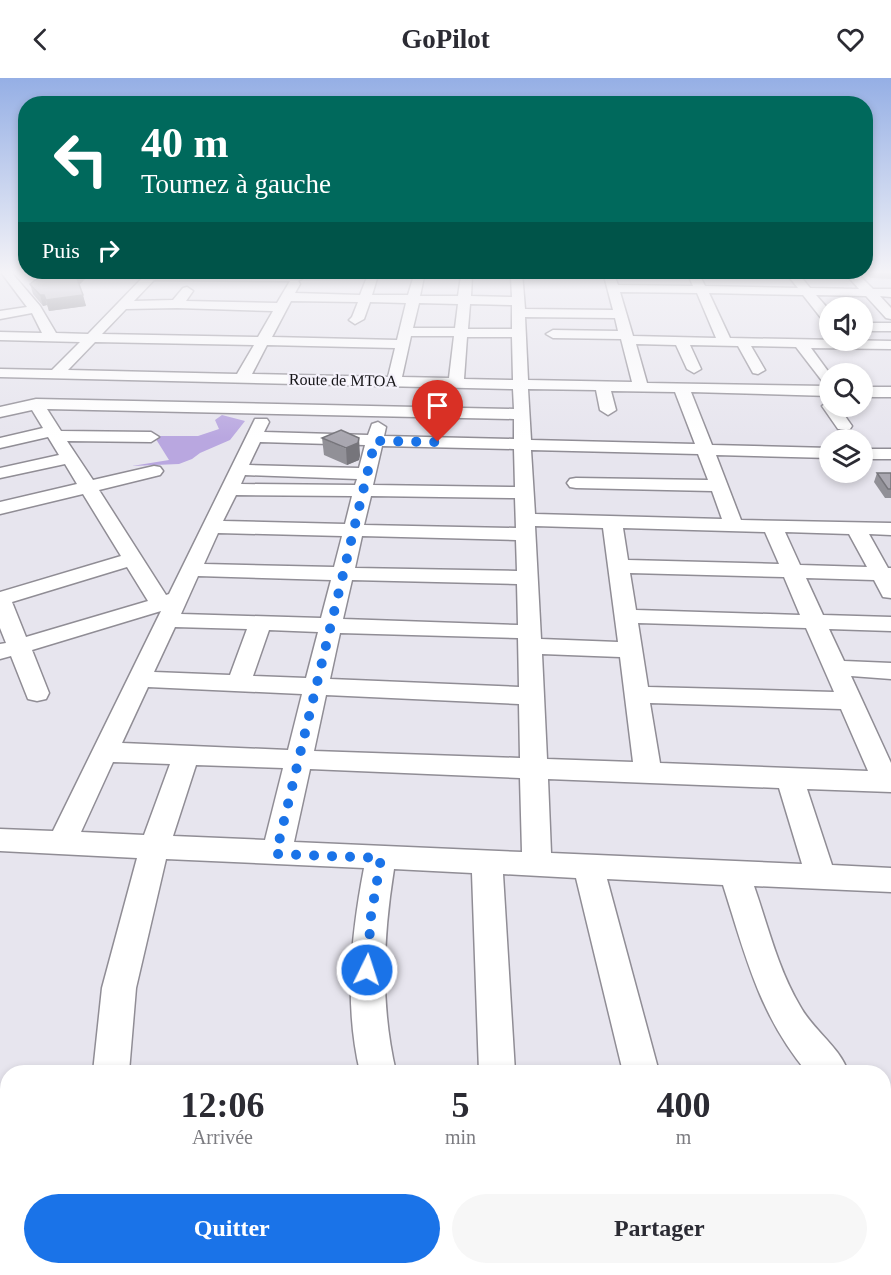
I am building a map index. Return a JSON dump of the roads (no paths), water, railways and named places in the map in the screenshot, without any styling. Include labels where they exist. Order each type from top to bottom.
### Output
[{"type":"street","points":[[45,327],[51,337]]},
{"type":"street","points":[[0,412],[31,406],[102,327]]},
{"type":"street","points":[[243,377],[270,327]]},
{"type":"street","points":[[378,375],[409,327]]},
{"type":"street","points":[[456,382],[460,327]]},
{"type":"street","points":[[520,327],[537,865]]},
{"type":"street","points":[[553,334],[593,327]]},
{"type":"street","points":[[626,327],[640,386]]},
{"type":"street","points":[[640,327],[675,341],[819,343]]},
{"type":"street","points":[[666,327],[694,369]]},
{"type":"street","points":[[713,327],[725,342]]},
{"type":"street","points":[[873,327],[891,327]]},
{"type":"street","points":[[0,336],[377,343],[461,333],[520,333]]},
{"type":"street","points":[[22,348],[36,336]]},
{"type":"street","points":[[742,342],[758,370]]},
{"type":"street","points":[[276,854],[381,411],[377,343]]},
{"type":"street","points":[[800,343],[819,376]]},
{"type":"street","points":[[873,344],[891,345]]},
{"type":"street","points":[[861,351],[868,356]]},
{"type":"street","name":"Route de MTOA","points":[[0,373],[218,377],[378,375],[456,382],[522,384],[819,388]]},
{"type":"street","points":[[200,408],[218,377]]},
{"type":"street","points":[[602,386],[608,410]]},
{"type":"street","points":[[681,387],[734,525]]},
{"type":"street","points":[[873,392],[891,392]]},
{"type":"street","points":[[0,406],[523,414]]},
{"type":"street","points":[[31,406],[55,434],[133,559],[168,607]]},
{"type":"street","points":[[61,844],[139,679],[168,607],[191,570],[268,409]]},
{"type":"street","points":[[838,417],[844,426]]},
{"type":"street","points":[[0,443],[55,434],[151,438]]},
{"type":"street","points":[[254,437],[819,453]]},
{"type":"street","points":[[667,450],[676,486]]},
{"type":"street","points":[[873,456],[888,458]]},
{"type":"street","points":[[0,473],[69,458]]},
{"type":"street","points":[[0,508],[154,471]]},
{"type":"street","points":[[234,479],[365,482],[524,493]]},
{"type":"street","points":[[576,483],[719,486]]},
{"type":"street","points":[[622,485],[618,566],[648,773]]},
{"type":"street","points":[[212,527],[353,530],[525,527],[621,522],[891,529]]},
{"type":"street","points":[[104,752],[889,782],[850,701],[772,526]]},
{"type":"street","points":[[856,528],[888,580]]},
{"type":"street","points":[[37,693],[9,649],[0,599],[133,559]]},
{"type":"street","points":[[618,566],[792,571],[888,580]]},
{"type":"street","points":[[191,570],[527,578]]},
{"type":"street","points":[[9,649],[168,607],[260,623],[330,625],[529,639],[631,650]]},
{"type":"street","points":[[626,616],[891,624]]},
{"type":"street","points":[[239,683],[260,623]]},
{"type":"street","points":[[836,669],[891,670]]},
{"type":"street","points":[[139,679],[531,696]]},
{"type":"street","points":[[637,695],[850,701]]},
{"type":"street","points":[[112,1065],[120,988],[154,849],[186,755]]},
{"type":"street","points":[[790,778],[821,877]]},
{"type":"street","points":[[0,840],[154,849],[891,880]]},
{"type":"street","points":[[377,1065],[369,1027],[367,970],[371,916],[381,858]]},
{"type":"street","points":[[487,862],[497,1065]]},
{"type":"street","points":[[589,868],[639,1065]]},
{"type":"street","points":[[734,873],[751,921],[766,975],[786,1015],[825,1065]]}]
